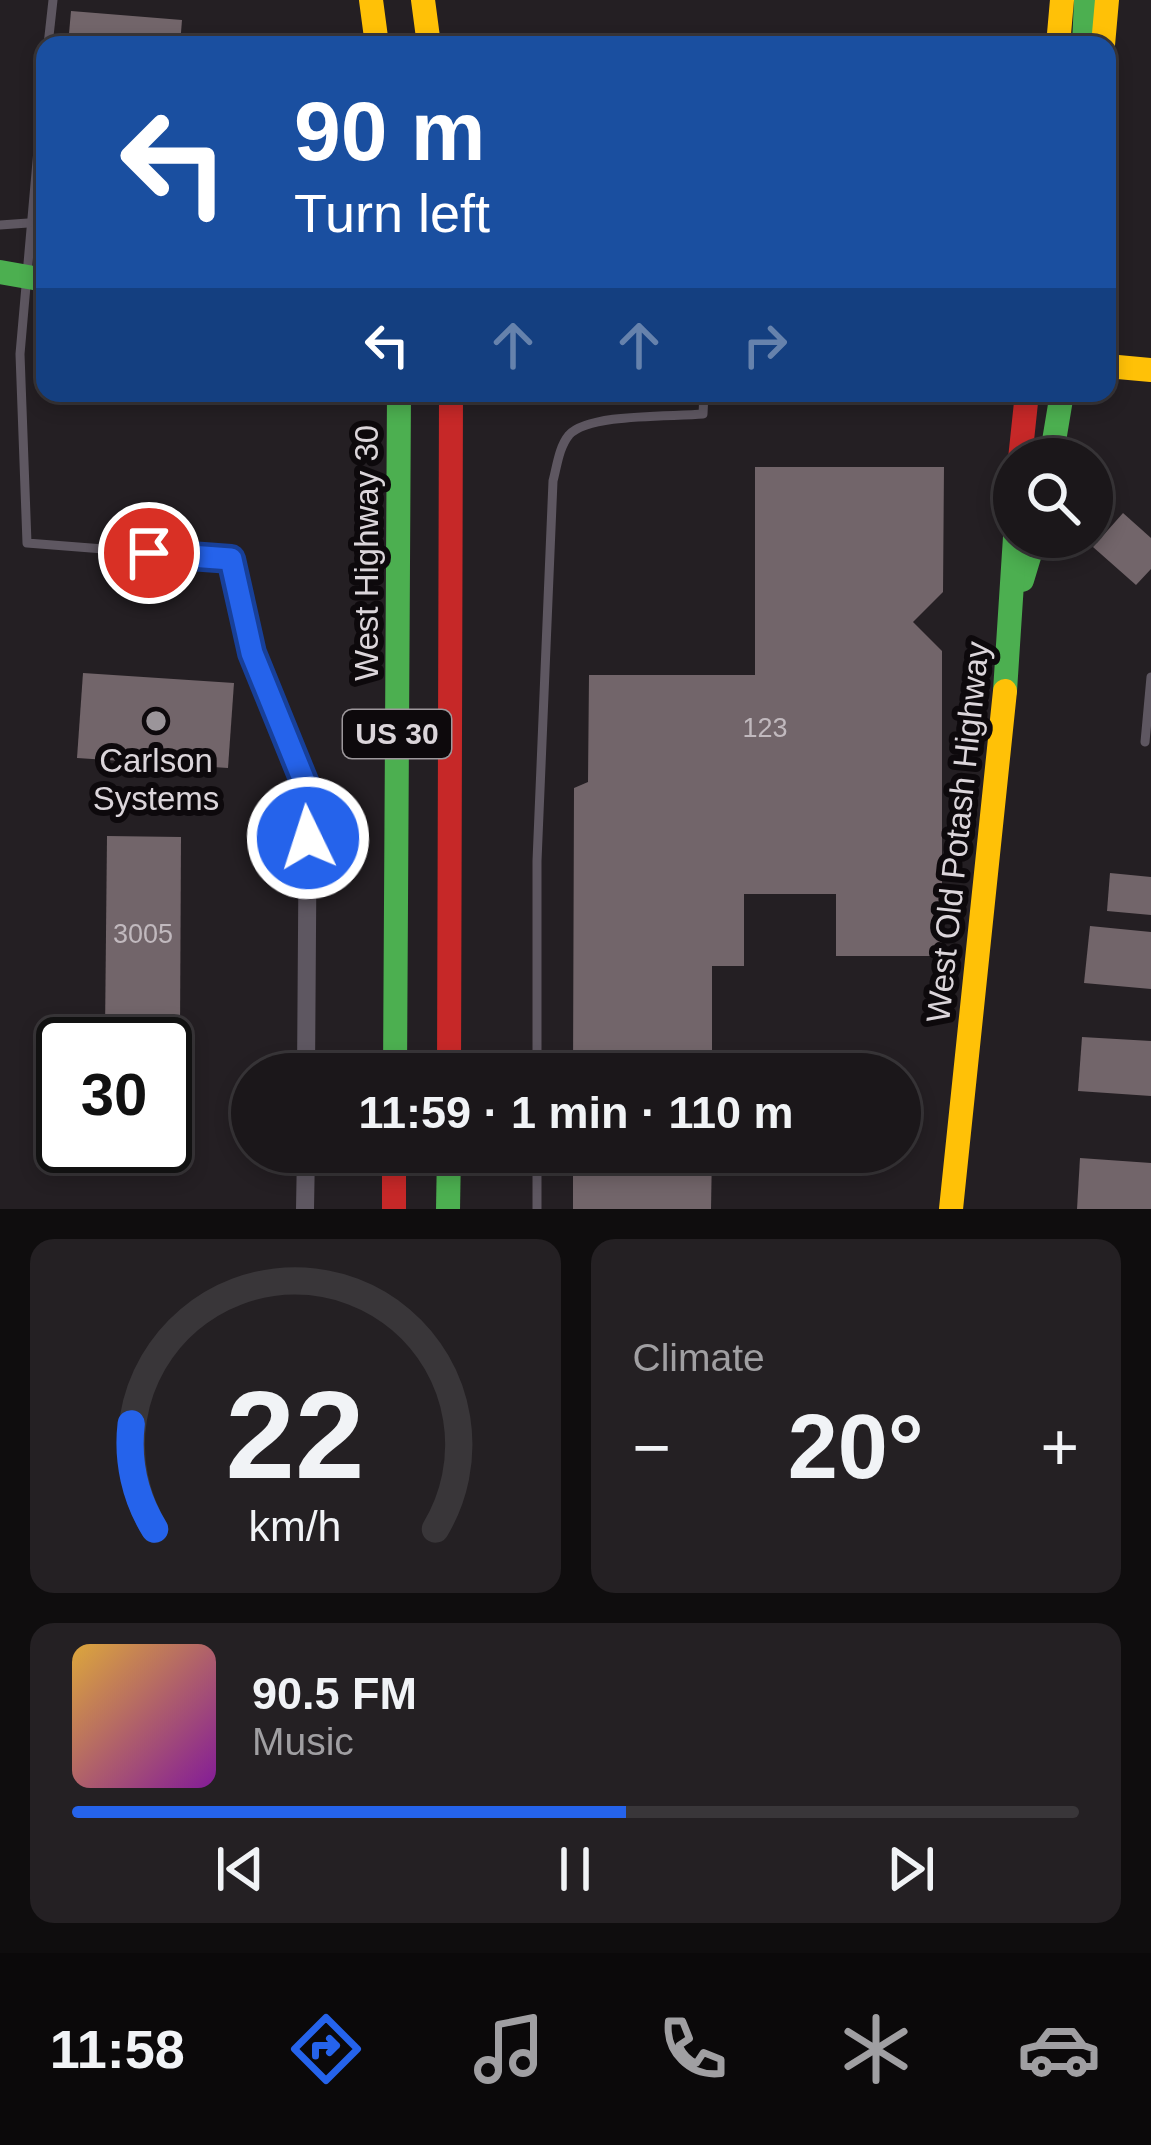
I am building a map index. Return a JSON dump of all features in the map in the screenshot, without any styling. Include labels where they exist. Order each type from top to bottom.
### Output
[{"type":"main road","points":[[371,0],[376,36]]},
{"type":"main road","points":[[423,0],[428,36]]},
{"type":"main road","points":[[1059,36],[1062,0]]},
{"type":"main road","points":[[1084,36],[1086,0]]},
{"type":"main road","points":[[1104,36],[1108,0]]},
{"type":"main road","points":[[0,272],[36,274]]},
{"type":"main road","points":[[1116,367],[1151,370]]},
{"type":"main road","name":"West Highway 30","points":[[395,1053],[399,402]]},
{"type":"main road","name":"US 30","points":[[449,1053],[451,402]]},
{"type":"main road","points":[[1022,438],[1026,402]]},
{"type":"main road","points":[[1054,438],[1060,402]]},
{"type":"main road","name":"West Old Potash Highway","points":[[951,1209],[1014,605],[1015,558]]},
{"type":"main road","name":"West Old Potash Highway","points":[[1014,605],[1029,558]]},
{"type":"main road","points":[[394,1173],[394,1209]]},
{"type":"main road","points":[[448,1173],[448,1209]]},
{"type":"street","points":[[306,1053],[308,791]]},
{"type":"street","points":[[305,1209],[306,1173]]},
{"type":"lane","points":[[49,36],[53,0]]},
{"type":"lane","points":[[36,151],[28,223],[36,260]]},
{"type":"lane","points":[[0,225],[28,223]]},
{"type":"lane","points":[[36,287],[20,354],[27,543],[231,559],[252,653],[308,791]]},
{"type":"lane","points":[[537,1053],[537,862],[553,481],[569,435],[588,422],[703,415],[704,402]]},
{"type":"lane","points":[[1145,742],[1151,677]]},
{"type":"lane","points":[[537,1173],[537,1209]]},
{"type":"building","points":[[71,11],[182,20],[181,36],[69,36]]},
{"type":"building","points":[[755,467],[944,467],[943,592],[913,622],[942,651],[942,956],[836,956],[836,894],[744,894],[744,966],[712,966],[712,1053],[573,1053],[574,788],[588,782],[589,675],[755,675]]},
{"type":"building","points":[[1123,513],[1151,538],[1151,569],[1136,585],[1105,558],[1113,558],[1113,524]]},
{"type":"building","name":"Carlson Systems","points":[[83,673],[234,683],[228,768],[77,758]]},
{"type":"building","points":[[107,836],[181,837],[180,1017],[105,1017]]},
{"type":"building","points":[[1110,873],[1151,877],[1151,915],[1107,911]]},
{"type":"building","points":[[1090,926],[1151,932],[1151,989],[1084,983]]},
{"type":"building","points":[[1082,1037],[1151,1041],[1151,1096],[1078,1091]]},
{"type":"building","points":[[1080,1158],[1151,1163],[1151,1209],[1077,1209]]},
{"type":"building","points":[[573,1173],[712,1173],[711,1209],[573,1209]]},
{"type":"traffic: fast","points":[[1084,36],[1086,0]]},
{"type":"traffic: fast","points":[[0,272],[36,278]]},
{"type":"traffic: fast","points":[[395,1053],[399,402]]},
{"type":"traffic: fast","points":[[1054,438],[1060,402]]},
{"type":"traffic: fast","points":[[1005,691],[1014,558]]},
{"type":"traffic: fast","points":[[1022,580],[1029,558]]},
{"type":"traffic: fast","points":[[448,1209],[449,1173]]},
{"type":"traffic: slow","points":[[371,0],[376,36]]},
{"type":"traffic: slow","points":[[423,0],[428,36]]},
{"type":"traffic: slow","points":[[1059,36],[1062,0]]},
{"type":"traffic: slow","points":[[1104,36],[1107,0]]},
{"type":"traffic: slow","points":[[1116,367],[1151,370]]},
{"type":"traffic: slow","points":[[951,1209],[1005,691]]},
{"type":"traffic: jam","points":[[449,1053],[451,402]]},
{"type":"traffic: jam","points":[[1022,438],[1026,402]]},
{"type":"traffic: jam","points":[[394,1173],[394,1209]]},
{"type":"place","name":"Carlson Systems","points":[[156,721]]},
{"type":"route","points":[[149,553],[231,559],[252,653],[308,791],[308,838]]}]
